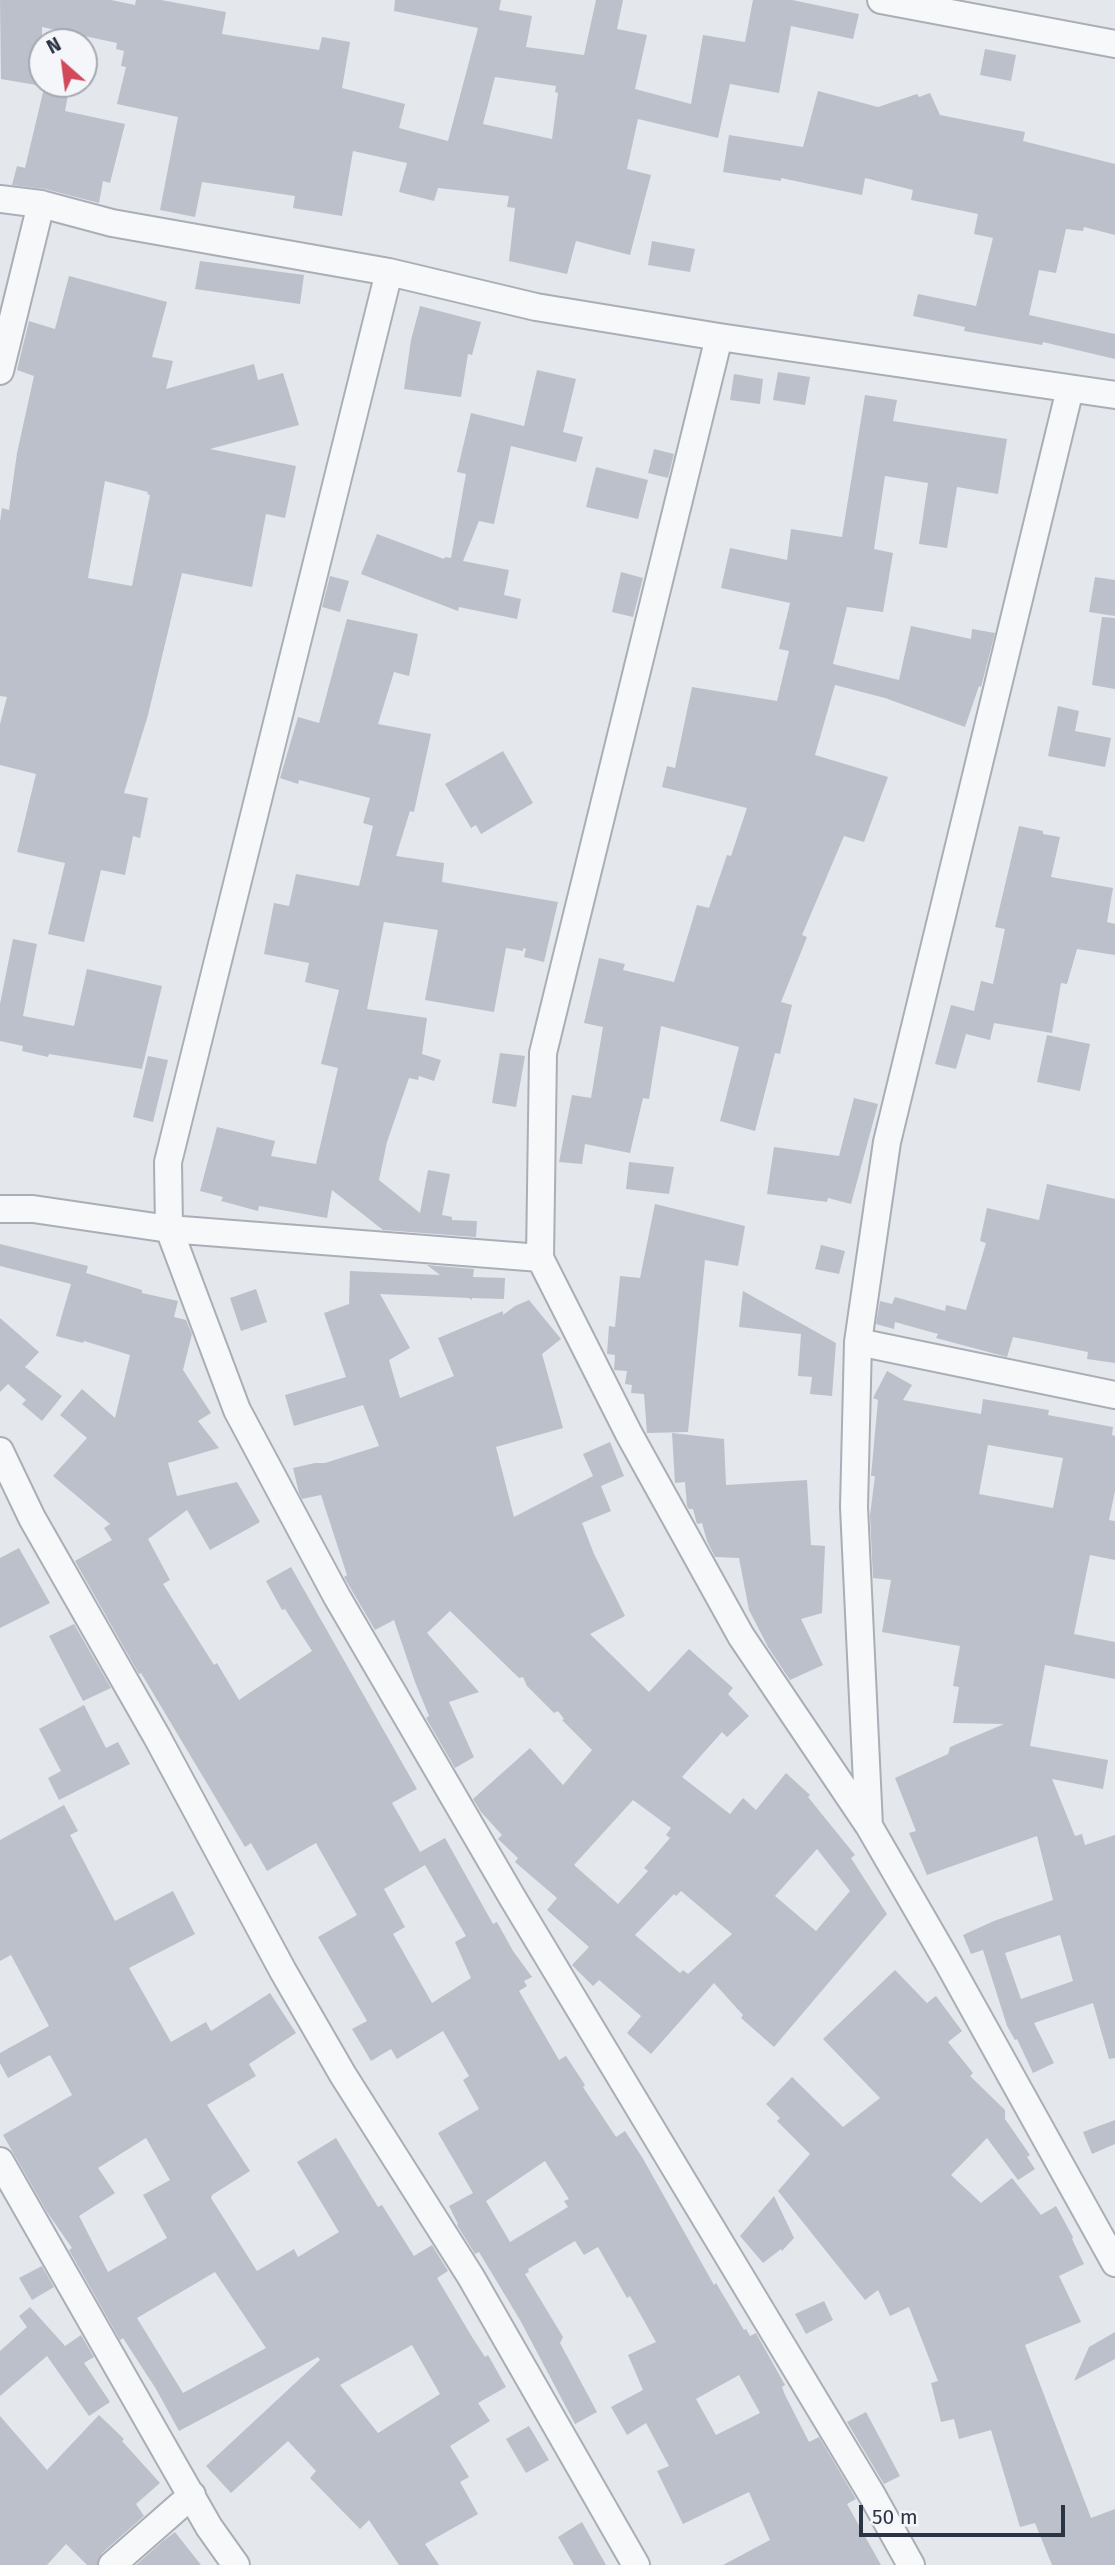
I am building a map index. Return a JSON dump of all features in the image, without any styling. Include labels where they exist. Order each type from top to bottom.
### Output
[{"type":"street","points":[[881,0],[1115,44]]},
{"type":"street","points":[[0,199],[41,204],[112,223],[389,272],[536,307],[719,337],[1115,395]]},
{"type":"street","points":[[0,371],[41,204]]},
{"type":"street","points":[[389,272],[168,1162],[169,1229],[237,1410],[337,1597],[512,1897],[872,2495],[911,2565]]},
{"type":"street","points":[[719,337],[543,1053],[540,1258],[629,1434],[741,1636],[869,1826],[1115,2263]]},
{"type":"street","points":[[869,1826],[854,1507],[858,1342],[887,1142],[1070,389]]},
{"type":"street","points":[[0,1209],[33,1209],[169,1229],[540,1258]]},
{"type":"street","points":[[858,1342],[1115,1395]]},
{"type":"street","points":[[0,1451],[32,1518],[157,1737],[323,2040],[471,2277],[636,2565]]},
{"type":"street","points":[[0,2161],[10,2206],[236,2565]]},
{"type":"street","points":[[112,2565],[192,2496]]},
{"type":"building","points":[[0,0],[111,0],[135,5],[136,0],[161,0],[226,12],[222,34],[319,50],[322,37],[350,42],[342,88],[405,104],[399,128],[448,141],[478,28],[394,11],[395,0],[501,0],[499,10],[532,16],[526,47],[584,55],[596,0],[623,0],[617,29],[647,35],[635,89],[691,104],[703,35],[745,42],[753,0],[792,0],[859,14],[853,39],[791,26],[779,93],[730,84],[718,138],[638,119],[627,169],[651,175],[630,255],[576,241],[567,274],[509,261],[515,208],[507,207],[509,196],[438,188],[434,201],[399,192],[407,163],[353,151],[342,216],[293,208],[295,196],[202,182],[195,217],[160,210],[178,117],[117,104],[126,67],[121,66],[124,51],[116,49],[117,43],[98,39],[98,28],[28,28],[28,84],[1,79]],"holes":[[[495,77],[556,86],[555,92],[558,93],[552,139],[483,124]]]},
{"type":"building","points":[[985,49],[1016,55],[1011,81],[980,75]]},
{"type":"building","points":[[818,91],[878,107],[917,94],[919,97],[930,93],[940,115],[1025,132],[1023,141],[1115,164],[1115,235],[1084,227],[1083,231],[1066,229],[1056,273],[1039,270],[1029,315],[1115,334],[1115,359],[1043,342],[1042,345],[964,331],[965,327],[913,316],[918,294],[976,306],[993,238],[974,234],[978,214],[911,200],[913,190],[865,178],[862,195],[781,178],[781,181],[723,172],[729,135],[803,147]]},
{"type":"building","points":[[42,98],[67,98],[65,111],[125,124],[110,183],[103,181],[99,203],[45,189],[12,185],[17,166],[25,168]]},
{"type":"building","points":[[652,241],[695,249],[690,272],[648,265]]},
{"type":"building","points":[[200,261],[304,275],[300,304],[195,289]]},
{"type":"building","points":[[69,276],[167,302],[152,357],[173,361],[166,389],[254,364],[258,380],[283,373],[299,425],[210,449],[296,466],[285,518],[266,514],[252,587],[182,573],[148,715],[124,793],[148,798],[140,838],[133,836],[125,875],[101,870],[84,942],[48,934],[65,863],[17,852],[36,774],[0,765],[0,724],[7,697],[0,696],[0,522],[2,508],[9,510],[17,453],[34,376],[17,370],[29,321],[55,329]],"holes":[[[105,481],[148,492],[150,495],[132,586],[88,578]]]},
{"type":"building","points":[[420,306],[481,322],[472,355],[468,354],[461,397],[404,389],[411,340]]},
{"type":"building","points":[[537,370],[576,379],[563,432],[583,437],[576,462],[511,446],[494,524],[479,521],[463,561],[509,570],[504,595],[521,599],[517,619],[459,607],[458,611],[361,574],[377,534],[444,559],[451,558],[466,474],[457,472],[471,413],[524,426]]},
{"type":"building","points":[[778,372],[810,377],[805,405],[773,400]]},
{"type":"building","points":[[734,374],[763,379],[760,404],[730,400]]},
{"type":"building","points":[[865,395],[897,400],[893,421],[1007,439],[998,494],[957,487],[947,548],[919,544],[928,483],[885,476],[874,549],[893,553],[883,612],[847,607],[833,664],[899,680],[911,626],[971,639],[972,629],[995,633],[981,687],[979,686],[965,727],[885,698],[835,685],[815,755],[888,777],[864,842],[844,836],[802,935],[807,937],[781,1002],[792,1005],[780,1054],[775,1053],[755,1131],[720,1121],[739,1047],[661,1026],[649,1099],[643,1098],[630,1153],[585,1144],[582,1164],[559,1162],[572,1095],[591,1098],[603,1027],[584,1023],[599,958],[625,964],[623,970],[674,982],[697,905],[709,908],[747,808],[662,787],[667,766],[675,768],[692,687],[777,701],[789,651],[779,649],[790,603],[721,588],[730,548],[787,560],[791,529],[842,537]]},
{"type":"building","points":[[654,449],[674,454],[668,478],[648,473]]},
{"type":"building","points":[[596,467],[648,480],[638,519],[586,507]]},
{"type":"building","points":[[621,572],[643,578],[633,617],[612,612]]},
{"type":"building","points":[[330,576],[349,581],[340,612],[322,607]]},
{"type":"building","points":[[1095,577],[1115,580],[1115,616],[1089,612]]},
{"type":"building","points":[[1102,617],[1115,618],[1115,689],[1092,685]]},
{"type":"building","points":[[347,619],[418,634],[409,676],[394,672],[378,724],[431,734],[414,812],[410,811],[396,856],[444,863],[442,882],[558,902],[544,962],[524,957],[526,949],[523,948],[523,951],[506,948],[494,1012],[425,1000],[438,930],[384,922],[367,1009],[427,1018],[422,1054],[441,1060],[434,1081],[419,1076],[418,1080],[409,1078],[387,1142],[379,1180],[420,1213],[428,1170],[450,1174],[442,1215],[452,1217],[452,1220],[477,1221],[476,1237],[383,1230],[332,1190],[327,1218],[259,1206],[258,1211],[221,1201],[223,1197],[200,1191],[217,1127],[275,1141],[271,1156],[316,1164],[338,1068],[321,1064],[339,990],[305,982],[309,963],[264,954],[274,903],[289,906],[296,874],[359,886],[373,826],[363,823],[370,798],[299,780],[298,784],[280,778],[298,717],[319,723]]},
{"type":"building","points":[[1058,706],[1079,711],[1075,731],[1111,738],[1105,767],[1048,756]]},
{"type":"building","points":[[503,751],[533,803],[481,834],[476,825],[471,828],[445,784]]},
{"type":"building","points":[[1019,826],[1060,837],[1051,877],[1113,888],[1107,922],[1115,924],[1115,955],[1077,949],[1067,984],[1061,983],[1052,1033],[994,1023],[990,1040],[966,1034],[956,1069],[935,1064],[951,1005],[974,1011],[981,981],[993,984],[1005,929],[995,927]]},
{"type":"building","points":[[13,939],[37,944],[23,1016],[74,1026],[87,969],[162,986],[142,1069],[49,1054],[48,1057],[22,1051],[23,1046],[0,1041],[0,1004]]},
{"type":"building","points":[[1047,1035],[1090,1044],[1080,1091],[1037,1082]]},
{"type":"building","points":[[500,1053],[525,1056],[516,1107],[492,1103]]},
{"type":"building","points":[[148,1056],[168,1060],[153,1122],[133,1117]]},
{"type":"building","points":[[854,1098],[878,1104],[851,1204],[828,1198],[827,1202],[767,1194],[774,1147],[839,1156]]},
{"type":"building","points":[[629,1162],[674,1167],[669,1194],[626,1189]]},
{"type":"building","points":[[1047,1184],[1115,1199],[1115,1363],[1087,1359],[1088,1352],[1013,1337],[1007,1357],[936,1338],[938,1334],[895,1322],[894,1329],[876,1324],[880,1301],[892,1304],[895,1297],[945,1311],[946,1305],[966,1310],[986,1243],[980,1241],[987,1208],[1039,1220]]},
{"type":"building","points":[[655,1204],[745,1226],[738,1266],[705,1260],[688,1432],[647,1433],[644,1394],[631,1393],[632,1385],[625,1384],[627,1371],[614,1370],[615,1355],[607,1354],[609,1326],[615,1327],[620,1276],[640,1278]]},
{"type":"building","points":[[0,1244],[88,1266],[86,1273],[142,1290],[142,1293],[178,1301],[174,1317],[186,1320],[192,1334],[183,1370],[211,1413],[198,1421],[219,1448],[168,1463],[177,1496],[237,1482],[260,1522],[210,1550],[187,1510],[148,1539],[170,1580],[163,1584],[239,1700],[312,1651],[285,1609],[282,1610],[266,1581],[291,1567],[417,1789],[392,1803],[420,1852],[445,1838],[493,1924],[497,1922],[532,1977],[524,1981],[527,1986],[519,1991],[559,2060],[566,2056],[616,2137],[625,2131],[714,2285],[716,2283],[744,2330],[746,2329],[750,2336],[756,2333],[785,2385],[782,2387],[785,2395],[809,2442],[819,2437],[856,2499],[847,2504],[881,2565],[723,2565],[770,2540],[749,2492],[683,2524],[657,2471],[669,2466],[646,2423],[627,2435],[611,2407],[643,2390],[628,2355],[656,2342],[598,2247],[584,2255],[575,2241],[528,2269],[529,2272],[525,2274],[563,2337],[560,2343],[597,2412],[575,2424],[520,2320],[479,2252],[475,2254],[449,2206],[473,2193],[438,2133],[479,2109],[463,2080],[469,2076],[443,2031],[397,2059],[391,2049],[371,2061],[352,2029],[367,2021],[318,1937],[357,1915],[316,1843],[267,1871],[251,1843],[245,1847],[141,1673],[139,1674],[75,1561],[112,1540],[104,1528],[110,1524],[53,1476],[87,1438],[60,1415],[82,1389],[115,1418],[130,1355],[84,1341],[83,1343],[56,1336],[71,1284],[0,1266]],"holes":[[[425,1865],[466,1936],[455,1942],[471,1978],[432,2003],[393,1934],[405,1927],[384,1889]],[[545,2161],[569,2199],[564,2201],[568,2207],[510,2242],[486,2201]],[[739,2375],[760,2413],[716,2435],[696,2399]]]},
{"type":"building","points":[[821,1245],[845,1251],[839,1274],[815,1269]]},
{"type":"building","points":[[427,1265],[474,1269],[473,1277],[505,1278],[504,1299],[472,1300],[380,1294],[410,1348],[389,1360],[400,1398],[454,1376],[438,1338],[503,1311],[503,1315],[529,1300],[561,1339],[542,1354],[563,1428],[496,1447],[514,1517],[593,1476],[583,1454],[610,1442],[624,1476],[601,1486],[611,1511],[582,1523],[594,1554],[625,1616],[590,1634],[649,1692],[689,1649],[733,1688],[728,1694],[749,1716],[727,1737],[722,1732],[682,1777],[730,1814],[743,1798],[756,1810],[786,1773],[810,1795],[808,1797],[855,1855],[851,1858],[887,1914],[774,2047],[741,2018],[743,2015],[714,1983],[651,2054],[627,2033],[641,2016],[599,1980],[593,1986],[572,1965],[589,1947],[547,1910],[557,1898],[515,1862],[518,1858],[498,1839],[502,1835],[473,1799],[530,1748],[563,1785],[592,1750],[562,1720],[564,1719],[558,1711],[554,1713],[527,1686],[523,1677],[519,1678],[450,1611],[427,1633],[479,1692],[449,1702],[474,1757],[455,1768],[426,1718],[429,1716],[394,1620],[375,1630],[344,1577],[347,1575],[321,1495],[302,1499],[299,1493],[293,1468],[325,1463],[379,1446],[363,1405],[294,1426],[285,1395],[346,1377],[324,1313],[349,1304],[350,1271],[440,1275]],"holes":[[[633,1800],[671,1828],[666,1835],[670,1838],[644,1868],[648,1871],[618,1904],[574,1865]],[[817,1849],[850,1891],[816,1931],[775,1896]],[[681,1891],[732,1934],[688,1974],[683,1970],[680,1973],[635,1935],[674,1894],[676,1896]]]},
{"type":"building","points":[[256,1289],[267,1322],[241,1331],[230,1298]]},
{"type":"building","points":[[743,1291],[836,1343],[832,1396],[810,1394],[812,1377],[798,1376],[801,1334],[739,1327]]},
{"type":"building","points":[[0,1318],[39,1352],[25,1367],[62,1396],[42,1421],[22,1404],[26,1400],[8,1384],[0,1392]]},
{"type":"building","points":[[887,1371],[912,1385],[903,1400],[981,1414],[983,1399],[1049,1410],[1048,1415],[1113,1427],[1115,1491],[1109,1520],[1115,1521],[1115,1560],[1090,1555],[1074,1634],[1115,1642],[1115,1679],[1045,1665],[1030,1746],[1108,1760],[1103,1789],[1052,1779],[1075,1836],[1082,1834],[1085,1845],[1115,1835],[1115,2058],[1109,2059],[1093,2003],[1034,2023],[1054,2063],[1033,2073],[1017,2039],[1015,2040],[1007,2026],[983,1950],[971,1954],[963,1935],[1053,1900],[1037,1836],[927,1875],[909,1833],[916,1831],[895,1778],[948,1754],[950,1747],[1004,1724],[953,1723],[959,1687],[953,1686],[960,1646],[882,1632],[891,1580],[873,1578],[870,1515],[875,1476],[871,1476],[878,1400],[873,1398]],"holes":[[[988,1445],[1063,1458],[1053,1508],[979,1494]],[[1060,1935],[1073,1981],[1021,1999],[1005,1953]]]},
{"type":"building","points":[[672,1433],[724,1439],[726,1485],[807,1480],[811,1545],[825,1546],[822,1613],[801,1619],[823,1665],[790,1680],[768,1647],[749,1610],[739,1558],[715,1557],[702,1523],[697,1524],[693,1509],[687,1506],[685,1482],[675,1483]]},
{"type":"building","points":[[19,1548],[50,1603],[0,1628],[0,1558]]},
{"type":"building","points":[[74,1624],[111,1688],[83,1701],[49,1636]]},
{"type":"building","points":[[84,1705],[106,1748],[118,1742],[130,1764],[59,1800],[48,1778],[61,1771],[39,1729]]},
{"type":"building","points":[[64,1805],[78,1831],[70,1835],[115,1921],[173,1891],[195,1934],[129,1968],[171,2042],[206,2022],[211,2031],[270,1993],[296,2033],[249,2064],[256,2076],[207,2105],[250,2171],[211,2198],[257,2271],[294,2249],[298,2257],[339,2232],[297,2162],[336,2138],[378,2207],[382,2205],[414,2256],[432,2245],[448,2271],[437,2278],[506,2387],[478,2403],[490,2421],[450,2446],[469,2477],[460,2482],[478,2514],[425,2544],[439,2565],[399,2565],[369,2520],[360,2529],[310,2478],[316,2471],[288,2441],[231,2493],[206,2466],[320,2360],[318,2357],[179,2431],[123,2338],[120,2340],[69,2250],[72,2248],[47,2212],[3,2135],[72,2095],[50,2055],[8,2078],[0,2063],[0,2053],[49,2026],[11,1955],[0,1961],[0,1840]],"holes":[[[146,2138],[170,2180],[143,2195],[167,2238],[108,2272],[79,2216],[115,2193],[98,2168]],[[215,2272],[266,2348],[183,2393],[137,2318]],[[412,2345],[440,2394],[378,2433],[340,2385]]]},
{"type":"building","points":[[895,1970],[927,2003],[936,1996],[962,2031],[948,2042],[973,2073],[970,2076],[1005,2110],[1005,2119],[1030,2155],[1027,2157],[1035,2169],[1018,2180],[987,2138],[951,2175],[981,2203],[1012,2178],[1041,2215],[1056,2206],[1084,2264],[1059,2276],[1081,2322],[1025,2345],[1091,2518],[1115,2509],[1115,2565],[1052,2565],[1035,2523],[1020,2527],[991,2430],[959,2439],[954,2419],[941,2422],[931,2383],[938,2381],[909,2307],[890,2316],[878,2290],[865,2300],[778,2191],[810,2154],[777,2121],[780,2118],[766,2104],[792,2077],[843,2127],[880,2098],[823,2039]]},
{"type":"building","points":[[1115,2120],[1115,2144],[1092,2154],[1083,2132]]},
{"type":"building","points":[[774,2196],[794,2238],[782,2251],[781,2249],[763,2263],[740,2236]]},
{"type":"building","points":[[42,2266],[54,2287],[32,2300],[19,2278]]},
{"type":"building","points":[[824,2301],[833,2320],[806,2334],[795,2314]]},
{"type":"building","points":[[30,2307],[65,2346],[81,2335],[94,2357],[84,2363],[110,2402],[89,2416],[47,2356],[0,2396],[0,2351],[27,2327],[19,2316]]},
{"type":"building","points":[[1115,2332],[1115,2359],[1074,2381],[1089,2347]]},
{"type":"building","points":[[866,2412],[900,2476],[884,2484],[847,2422]]},
{"type":"building","points":[[99,2415],[124,2439],[122,2441],[160,2483],[136,2504],[144,2516],[102,2553],[97,2565],[87,2565],[66,2544],[47,2565],[0,2565],[0,2416],[47,2470]]},
{"type":"building","points":[[529,2426],[549,2460],[526,2473],[506,2439]]},
{"type":"building","points":[[582,2522],[606,2565],[574,2565],[558,2537]]},
{"type":"building","points":[[175,2532],[201,2565],[136,2565],[163,2541]]}]
